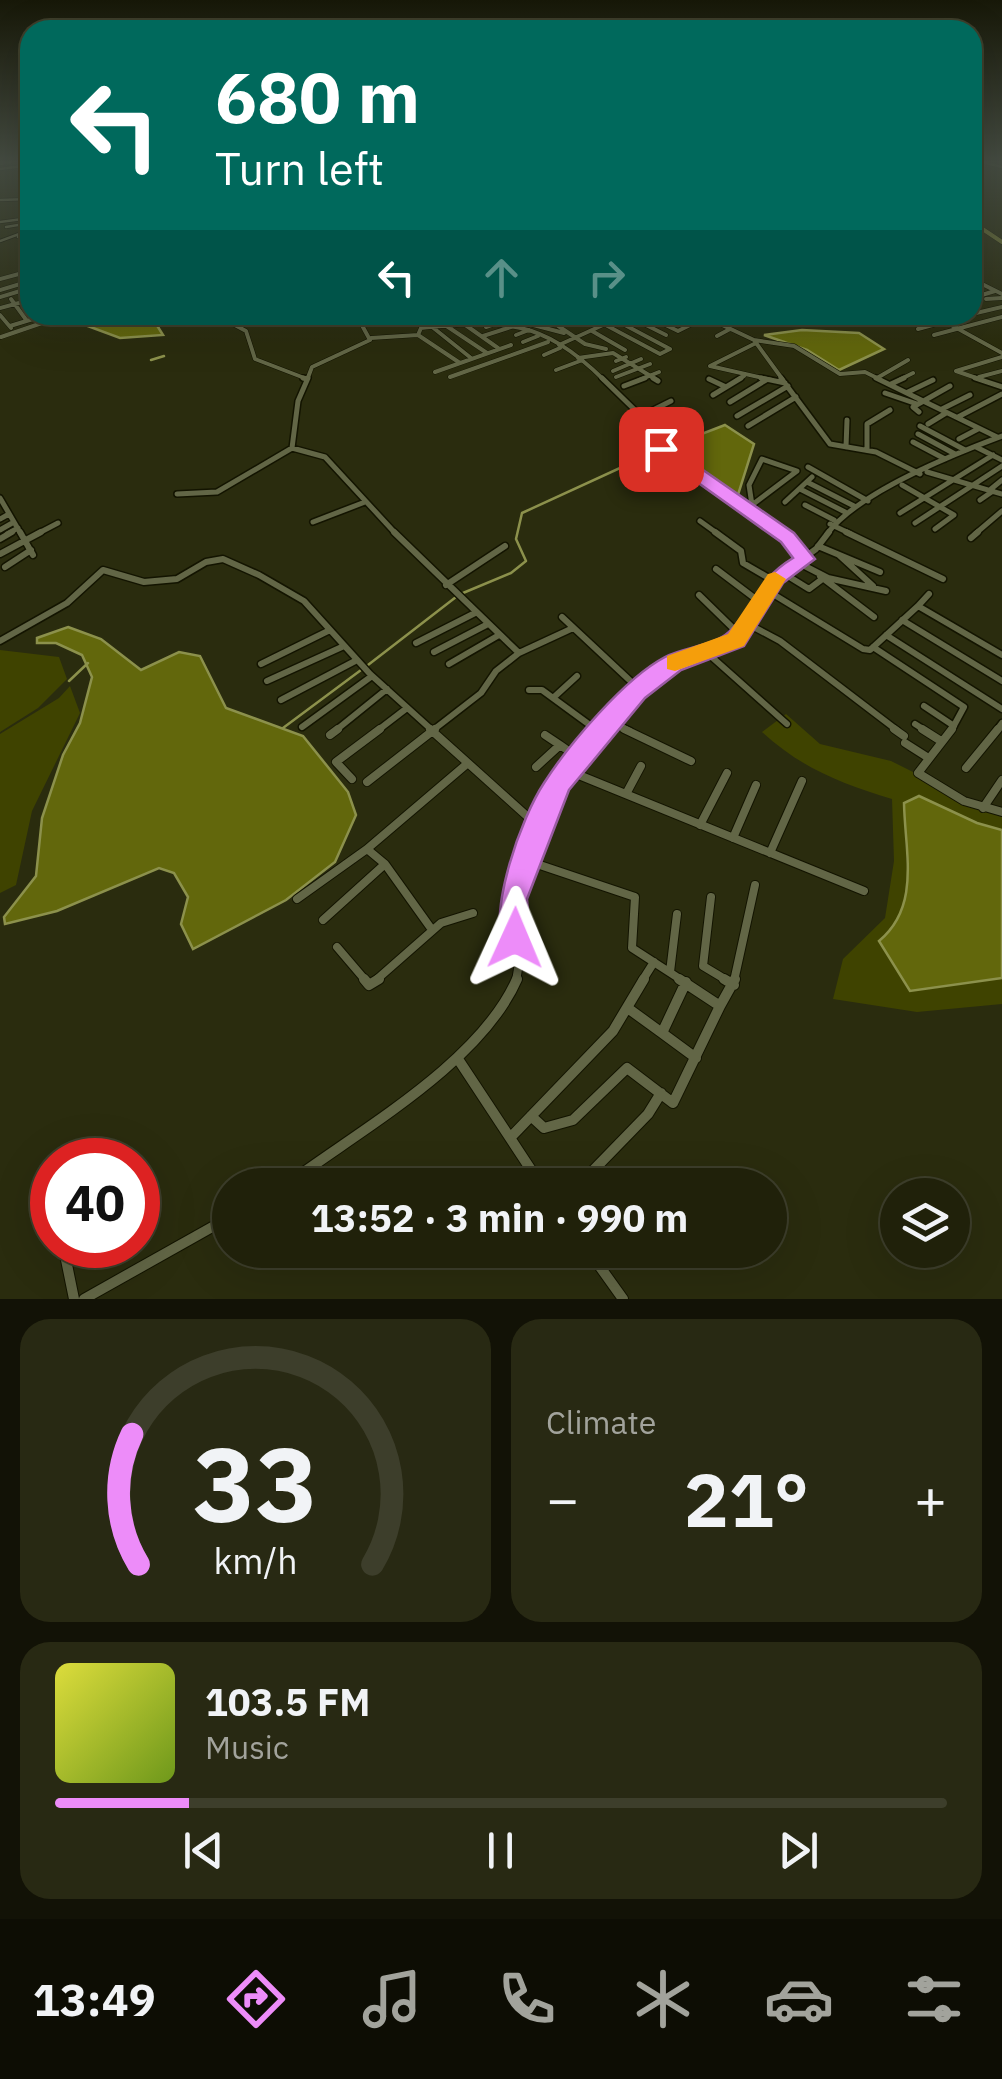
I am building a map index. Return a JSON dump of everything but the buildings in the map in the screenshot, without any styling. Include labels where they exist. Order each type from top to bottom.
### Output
[{"type":"street","points":[[6,228],[20,229]]},
{"type":"street","points":[[0,241],[18,237]]},
{"type":"street","points":[[982,284],[1000,294]]},
{"type":"street","points":[[986,299],[1000,294]]},
{"type":"street","points":[[16,332],[0,313],[12,302],[20,301]]},
{"type":"street","points":[[12,302],[20,312]]},
{"type":"street","points":[[10,326],[20,322]]},
{"type":"street","points":[[1,338],[39,325]]},
{"type":"street","points":[[236,325],[246,331],[255,358],[274,368],[292,370],[308,380]]},
{"type":"street","points":[[363,325],[371,338]]},
{"type":"street","points":[[418,336],[422,328],[438,325]]},
{"type":"street","points":[[445,325],[487,353]]},
{"type":"street","points":[[466,325],[499,349]]},
{"type":"street","points":[[486,327],[492,325]]},
{"type":"street","points":[[482,337],[506,325]]},
{"type":"street","points":[[522,325],[580,359],[641,416],[651,439],[661,449],[788,537],[802,561],[874,616]]},
{"type":"street","points":[[533,325],[575,336],[626,357],[658,381]]},
{"type":"street","points":[[558,325],[575,336]]},
{"type":"street","points":[[544,355],[602,325]]},
{"type":"street","points":[[606,325],[660,354],[670,348],[626,325]]},
{"type":"street","points":[[646,325],[666,335]]},
{"type":"street","points":[[667,325],[678,330],[688,326]]},
{"type":"street","points":[[720,325],[755,341],[794,346],[840,374],[861,372],[877,378],[921,403]]},
{"type":"street","points":[[918,329],[932,325]]},
{"type":"street","points":[[952,325],[1002,355]]},
{"type":"street","points":[[934,335],[973,325]]},
{"type":"street","points":[[431,326],[472,358]]},
{"type":"street","points":[[717,336],[731,329]]},
{"type":"street","points":[[516,335],[530,330]]},
{"type":"street","points":[[590,330],[625,350]]},
{"type":"street","points":[[494,333],[518,352]]},
{"type":"street","points":[[292,448],[298,401],[317,362],[371,338],[418,336],[460,363]]},
{"type":"street","points":[[523,342],[540,336]]},
{"type":"street","points":[[733,342],[744,336]]},
{"type":"street","points":[[450,377],[549,341]]},
{"type":"street","points":[[755,341],[710,366],[787,385]]},
{"type":"street","points":[[755,341],[830,444],[867,450],[924,473],[1002,494]]},
{"type":"street","points":[[435,372],[512,345]]},
{"type":"street","points":[[556,370],[606,349]]},
{"type":"street","points":[[1001,388],[956,370],[1002,355]]},
{"type":"street","points":[[616,361],[626,357]]},
{"type":"street","points":[[642,359],[614,374],[650,364]]},
{"type":"street","points":[[877,378],[908,360]]},
{"type":"street","points":[[977,378],[1002,371]]},
{"type":"street","points":[[624,386],[660,372]]},
{"type":"street","points":[[890,384],[914,373]]},
{"type":"street","points":[[713,396],[745,375]]},
{"type":"street","points":[[709,379],[727,388]]},
{"type":"street","points":[[730,402],[767,379]]},
{"type":"street","points":[[907,393],[933,380]]},
{"type":"street","points":[[736,416],[787,385]]},
{"type":"street","points":[[920,412],[913,408],[950,386]]},
{"type":"street","points":[[957,418],[1001,388]]},
{"type":"street","points":[[886,393],[944,411],[1000,436]]},
{"type":"street","points":[[928,424],[970,395]]},
{"type":"street","points":[[748,426],[796,397]]},
{"type":"street","points":[[641,416],[670,401]]},
{"type":"street","points":[[867,450],[867,424],[890,410]]},
{"type":"street","points":[[846,447],[847,420]]},
{"type":"street","points":[[823,434],[826,421]]},
{"type":"street","points":[[920,426],[966,450]]},
{"type":"street","points":[[959,439],[979,428]]},
{"type":"street","points":[[651,439],[670,431]]},
{"type":"street","points":[[915,523],[1001,466],[993,456],[918,434]]},
{"type":"street","points":[[308,1168],[342,1141],[422,1092],[458,1058],[518,976],[510,913],[550,795],[639,689],[673,663],[740,636],[774,581],[818,546],[832,522],[844,512],[1000,436]]},
{"type":"street","points":[[914,442],[946,460]]},
{"type":"street","points":[[177,494],[216,492],[292,448],[326,458],[446,585],[519,654]]},
{"type":"street","points":[[626,461],[661,449]]},
{"type":"street","points":[[900,513],[993,456]]},
{"type":"street","points":[[764,458],[798,471],[776,490],[749,507],[748,485],[764,458]]},
{"type":"street","points":[[808,466],[868,501]]},
{"type":"street","points":[[776,490],[788,500],[810,480],[855,507]]},
{"type":"street","points":[[980,500],[1002,480]]},
{"type":"street","points":[[902,485],[954,517],[934,529]]},
{"type":"street","points":[[800,489],[844,512]]},
{"type":"street","points":[[312,522],[365,502]]},
{"type":"street","points":[[2,503],[32,552],[6,567]]},
{"type":"street","points":[[805,505],[943,579]]},
{"type":"street","points":[[971,538],[1002,511]]},
{"type":"street","points":[[0,519],[9,514]]},
{"type":"street","points":[[700,521],[740,551],[743,562],[774,581]]},
{"type":"street","points":[[0,554],[58,523]]},
{"type":"street","points":[[0,530],[16,525]]},
{"type":"street","points":[[0,539],[16,525]]},
{"type":"street","points":[[446,585],[505,546]]},
{"type":"street","points":[[818,546],[880,572]]},
{"type":"street","points":[[838,555],[874,587]]},
{"type":"street","points":[[0,642],[67,603],[102,570],[144,582],[176,580],[206,562],[234,560],[304,601],[364,668],[538,826]]},
{"type":"street","points":[[716,570],[761,603]]},
{"type":"street","points":[[783,573],[809,589],[821,577]]},
{"type":"street","points":[[821,577],[886,591]]},
{"type":"street","points":[[768,591],[863,649],[873,647],[929,594]]},
{"type":"street","points":[[699,596],[740,636]]},
{"type":"street","points":[[918,606],[1002,655]]},
{"type":"street","points":[[416,643],[475,612]]},
{"type":"street","points":[[562,617],[639,689]]},
{"type":"street","points":[[902,620],[1002,681]]},
{"type":"street","points":[[434,652],[488,624]]},
{"type":"street","points":[[748,624],[780,641],[927,757]]},
{"type":"street","points":[[368,782],[481,693],[496,671],[519,654],[574,628]]},
{"type":"street","points":[[261,664],[330,630]]},
{"type":"street","points":[[449,664],[499,634]]},
{"type":"street","points":[[886,635],[1002,709]]},
{"type":"street","points":[[268,681],[344,646]]},
{"type":"street","points":[[873,647],[961,704],[965,713],[918,773],[983,808],[1002,812]]},
{"type":"street","points":[[704,650],[787,724]]},
{"type":"street","points":[[281,700],[364,668]]},
{"type":"street","points":[[302,727],[364,668]]},
{"type":"street","points":[[553,698],[578,676]]},
{"type":"street","points":[[330,735],[387,690]]},
{"type":"street","points":[[529,690],[542,690],[602,734]]},
{"type":"street","points":[[924,706],[954,726]]},
{"type":"street","points":[[352,779],[336,762],[407,708]]},
{"type":"street","points":[[612,722],[691,761]]},
{"type":"street","points":[[966,768],[1002,723]]},
{"type":"street","points":[[915,724],[941,741]]},
{"type":"street","points":[[545,735],[580,759]]},
{"type":"street","points":[[536,767],[560,746]]},
{"type":"street","points":[[297,899],[367,849],[468,763]]},
{"type":"street","points":[[626,794],[641,766]]},
{"type":"street","points":[[569,771],[864,891]]},
{"type":"street","points":[[700,824],[727,772]]},
{"type":"street","points":[[983,808],[1002,780]]},
{"type":"street","points":[[770,853],[802,781]]},
{"type":"street","points":[[733,838],[756,785]]},
{"type":"street","points":[[367,849],[385,864],[430,927]]},
{"type":"street","points":[[525,860],[635,897],[632,948],[720,1006]]},
{"type":"street","points":[[323,920],[385,864]]},
{"type":"street","points":[[531,1116],[544,1128],[561,1126],[627,1068],[673,1103],[734,985],[755,885]]},
{"type":"street","points":[[711,897],[703,966],[734,985]]},
{"type":"street","points":[[337,948],[369,985],[430,927],[456,914],[473,913]]},
{"type":"street","points":[[670,972],[677,914]]},
{"type":"street","points":[[510,1138],[630,1008],[654,962]]},
{"type":"street","points":[[662,1033],[686,982]]},
{"type":"street","points":[[630,1008],[696,1058]]},
{"type":"street","points":[[458,1058],[530,1168]]},
{"type":"street","points":[[596,1168],[648,1114],[661,1093]]},
{"type":"street","points":[[84,1299],[212,1227]]},
{"type":"street","points":[[68,1268],[74,1299]]},
{"type":"street","points":[[600,1268],[622,1299]]},
{"type":"shaded area","points":[[85,325],[161,325],[158,327],[163,335],[120,338]]},
{"type":"shaded area","points":[[802,330],[859,333],[884,349],[839,370],[807,350],[764,335]]},
{"type":"shaded area","points":[[725,425],[754,444],[737,498],[665,448]]},
{"type":"shaded area","points":[[68,627],[101,639],[141,670],[179,652],[200,656],[226,708],[303,736],[348,792],[356,815],[335,862],[286,900],[193,949],[181,924],[188,897],[174,873],[159,868],[57,911],[5,924],[4,917],[36,876],[42,818],[63,755],[80,723],[92,677],[82,655],[56,643],[37,643],[37,638]]},
{"type":"shaded area","points":[[0,650],[59,657],[67,679],[38,708],[0,732]]},
{"type":"shaded area","points":[[70,686],[80,713],[32,811],[16,885],[0,893],[0,734],[59,698]]},
{"type":"shaded area","points":[[786,714],[820,744],[891,761],[977,804],[1002,809],[1002,830],[919,796],[905,835],[908,885],[897,926],[930,989],[1002,978],[1002,1004],[917,1012],[833,999],[843,959],[885,918],[894,861],[892,799],[823,773],[792,756],[762,732]]},
{"type":"shaded area","points":[[919,796],[1002,830],[1002,978],[910,991],[879,941],[901,912],[906,895],[904,803]]},
{"type":"waterway","points":[[151,360],[164,356]]},
{"type":"waterway","points":[[463,593],[511,573],[526,561],[516,539],[522,513],[644,457]]},
{"type":"waterway","points":[[368,665],[456,597]]},
{"type":"waterway","points":[[69,681],[88,663]]},
{"type":"waterway","points":[[283,728],[361,670]]},
{"type":"slow traffic","points":[[675,662],[736,640],[775,579]]},
{"type":"route","points":[[515,938],[510,913],[512,899],[550,795],[636,691],[673,663],[736,640],[776,578],[805,559],[788,537],[728,497],[700,472],[661,449]]}]
